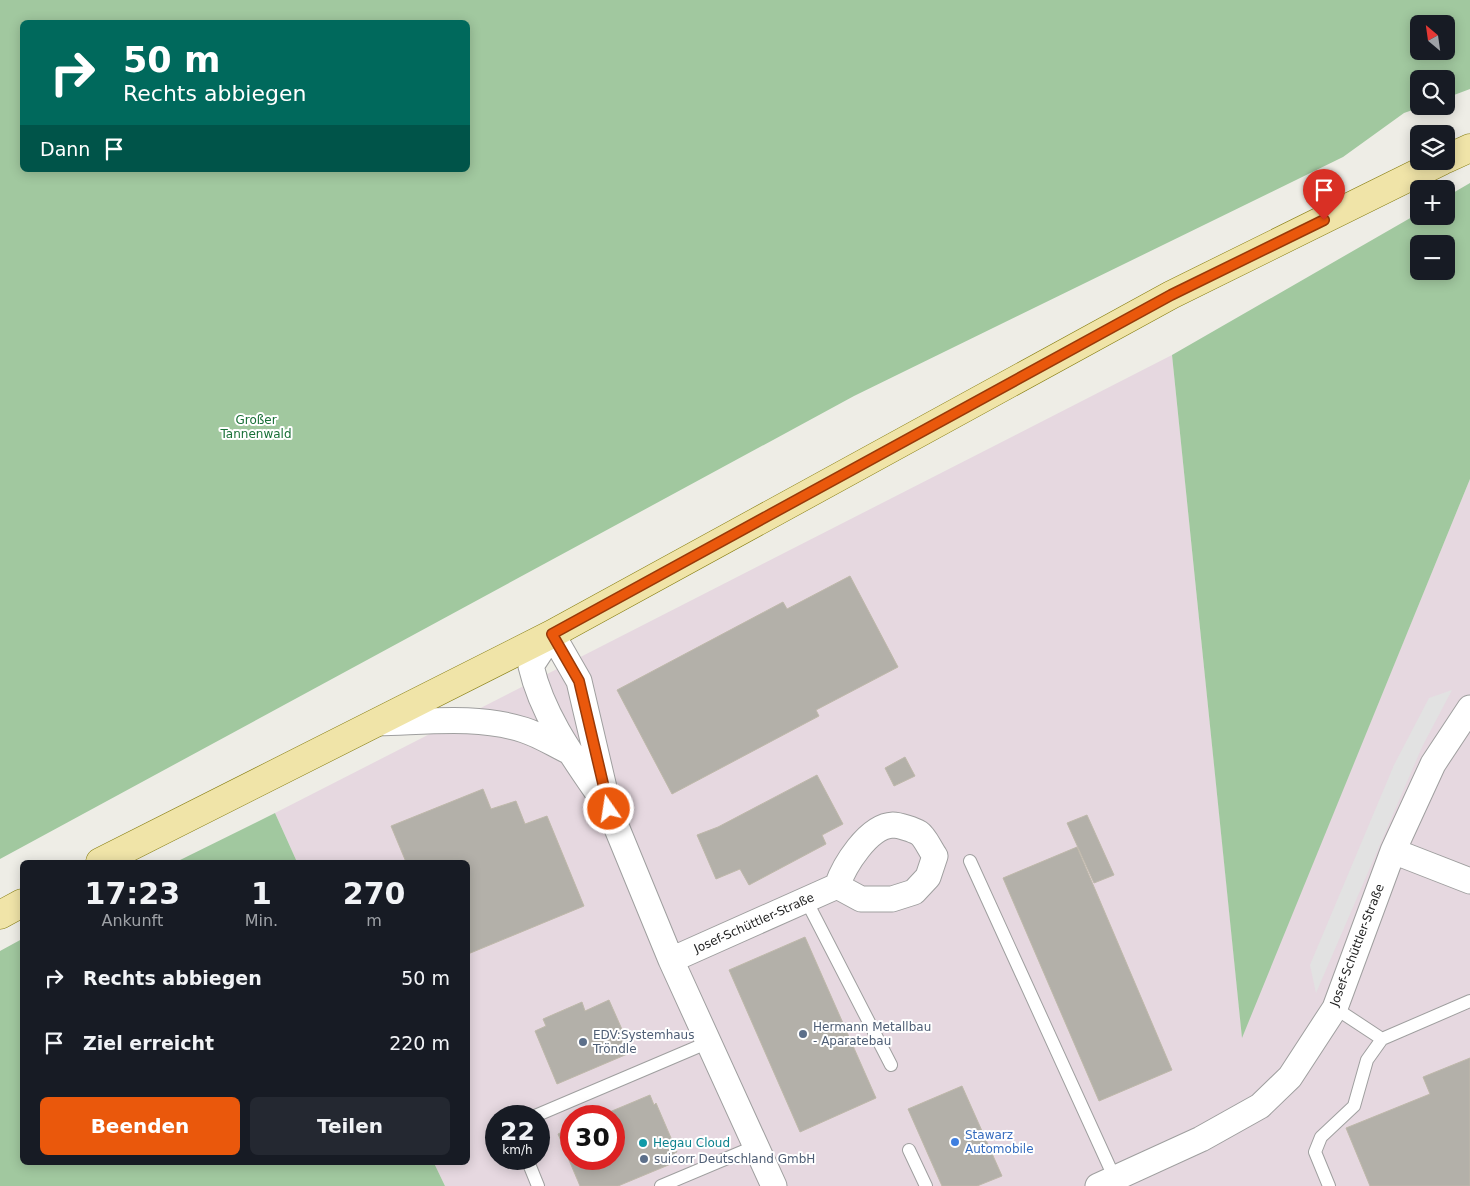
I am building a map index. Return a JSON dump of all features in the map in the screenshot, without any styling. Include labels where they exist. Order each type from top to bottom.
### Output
[{"type":"main road","points":[[1455,155],[1470,148]]},
{"type":"main road","points":[[104,860],[552,634],[1171,295],[1424,170]]},
{"type":"main road","points":[[0,915],[20,904]]},
{"type":"street","points":[[609,809],[570,752],[537,692],[531,666],[552,634],[579,681],[609,809],[671,960],[756,1146],[770,1185]]},
{"type":"street","name":"Josef-Schüttler-Straße","points":[[1107,1182],[1202,1139],[1260,1106],[1290,1078],[1335,1008],[1393,851],[1433,764],[1470,708]]},
{"type":"street","points":[[378,723],[459,721],[493,723],[525,730],[570,752]]},
{"type":"street","points":[[1393,851],[1470,881]]},
{"type":"street","name":"Josef-Schüttler-Straße","points":[[671,960],[837,886]]},
{"type":"lane","points":[[970,861],[1107,1182]]},
{"type":"lane","points":[[806,900],[892,1065]]},
{"type":"lane","points":[[1329,1186],[1314,1152],[1321,1137],[1354,1106],[1367,1060],[1382,1039],[1470,1001]]},
{"type":"lane","points":[[1335,1008],[1382,1039]]},
{"type":"lane","points":[[550,1110],[709,1042]]},
{"type":"lane","points":[[661,1186],[756,1146]]},
{"type":"lane","points":[[909,1150],[926,1186]]},
{"type":"lane","points":[[531,1170],[538,1186]]},
{"type":"shaded area","points":[[1172,355],[1242,1036],[1470,479],[1470,1186],[445,1186],[435,1165],[470,1165],[470,860],[296,860],[275,813]]},
{"type":"shaded area","points":[[1452,690],[1422,747],[1316,993],[1310,965],[1394,765],[1429,698]]},
{"type":"green space","name":"Großer Tannenwald","points":[[0,0],[1470,0],[1470,89],[1455,95],[1455,70],[1410,70],[1410,111],[1404,113],[1343,157],[854,396],[0,859]]},
{"type":"green space","points":[[1470,183],[1470,479],[1242,1038],[1172,355],[1410,218],[1410,225],[1455,225],[1455,192]]},
{"type":"green space","points":[[275,813],[296,860],[180,860]]},
{"type":"green space","points":[[20,940],[20,1165],[435,1165],[445,1186],[0,1186],[0,951]]},
{"type":"building","points":[[850,576],[898,667],[816,710],[819,716],[672,794],[617,690],[783,602],[787,609]]},
{"type":"building","points":[[905,757],[915,776],[894,786],[885,768]]},
{"type":"building","points":[[817,775],[843,824],[822,835],[826,844],[749,885],[740,869],[716,879],[697,835],[718,827]]},
{"type":"building","points":[[483,789],[491,809],[516,801],[525,824],[547,816],[584,906],[470,953],[470,860],[405,860],[391,826]]},
{"type":"building","points":[[1087,815],[1114,875],[1094,883],[1067,823]]},
{"type":"building","points":[[1077,847],[1172,1070],[1099,1101],[1003,878]]},
{"type":"building","name":"Hermann Metallbau - Aparatebau","points":[[805,937],[876,1098],[800,1132],[729,970]]},
{"type":"building","name":"EDV:Systemhaus Tröndle","points":[[609,1000],[632,1052],[557,1084],[535,1031],[546,1026],[543,1019],[582,1002],[585,1011]]},
{"type":"building","points":[[1470,1058],[1470,1186],[1370,1186],[1346,1128],[1430,1094],[1423,1077]]},
{"type":"building","name":"Stawarz Automobile","points":[[962,1086],[1002,1176],[977,1186],[942,1186],[908,1109]]},
{"type":"building","name":"Hegau Cloud","points":[[650,1095],[654,1105],[656,1103],[677,1152],[674,1153],[678,1161],[618,1186],[580,1186],[573,1170],[625,1170],[625,1106]]},
{"type":"place","name":"Hermann Metallbau - Aparatebau","points":[[803,1034]]},
{"type":"place","name":"EDV:Systemhaus Tröndle","points":[[583,1042]]},
{"type":"place","name":"Stawarz Automobile","points":[[955,1142]]},
{"type":"place","name":"Hegau Cloud","points":[[643,1143]]},
{"type":"place","name":"suicorr Deutschland GmbH","points":[[644,1159]]},
{"type":"route","points":[[609,809],[579,681],[552,634],[1171,295],[1324,220]]}]
